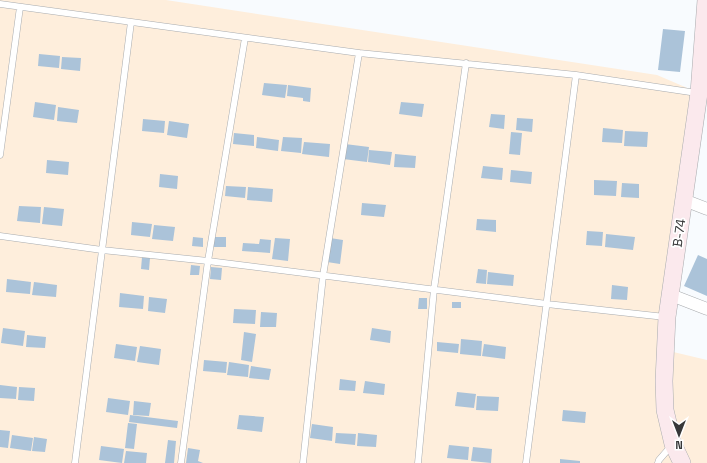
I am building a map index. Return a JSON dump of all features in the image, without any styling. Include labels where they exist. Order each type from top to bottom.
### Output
[{"type":"street","name":"B-74","points":[[682,463],[673,444],[665,410],[664,381],[666,317],[701,103],[707,4]]},
{"type":"street","points":[[684,200],[707,209]]},
{"type":"street","points":[[670,295],[707,309]]},
{"type":"lane","points":[[0,4],[359,53],[576,75],[701,103]]},
{"type":"lane","points":[[0,155],[20,6]]},
{"type":"lane","points":[[75,463],[131,22]]},
{"type":"lane","points":[[181,463],[208,261],[245,38]]},
{"type":"lane","points":[[303,463],[323,276],[359,53]]},
{"type":"lane","points":[[418,463],[434,289],[466,63]]},
{"type":"lane","points":[[526,463],[576,75]]},
{"type":"lane","points":[[0,236],[102,250],[208,261],[547,304],[666,317]]},
{"type":"lane","points":[[658,463],[673,444]]},
{"type":"shaded area","points":[[0,0],[166,0],[657,75],[699,93],[665,350],[707,360],[707,463],[0,463]]},
{"type":"building","points":[[663,29],[685,31],[680,72],[658,70]]},
{"type":"building","points":[[39,54],[60,56],[59,68],[38,66]]},
{"type":"building","points":[[62,57],[81,58],[80,71],[61,69]]},
{"type":"building","points":[[264,83],[287,85],[285,98],[262,95]]},
{"type":"building","points":[[288,85],[311,88],[310,102],[303,101],[303,98],[287,96]]},
{"type":"building","points":[[35,102],[56,105],[54,120],[33,117]]},
{"type":"building","points":[[401,102],[424,104],[422,117],[399,114]]},
{"type":"building","points":[[58,107],[79,110],[77,123],[57,121]]},
{"type":"building","points":[[491,114],[505,115],[504,129],[489,127]]},
{"type":"building","points":[[517,118],[533,119],[532,132],[516,130]]},
{"type":"building","points":[[143,119],[165,121],[164,133],[142,131]]},
{"type":"building","points":[[169,121],[189,124],[187,138],[167,135]]},
{"type":"building","points":[[603,128],[623,130],[622,143],[602,142]]},
{"type":"building","points":[[625,131],[648,132],[647,147],[624,146]]},
{"type":"building","points":[[511,132],[522,133],[520,155],[509,154]]},
{"type":"building","points":[[234,133],[254,135],[254,146],[233,144]]},
{"type":"building","points":[[257,137],[279,140],[278,151],[256,148]]},
{"type":"building","points":[[283,137],[302,138],[301,153],[281,151]]},
{"type":"building","points":[[304,142],[330,144],[329,157],[302,154]]},
{"type":"building","points":[[345,144],[369,147],[367,162],[343,159]]},
{"type":"building","points":[[369,150],[392,152],[390,165],[368,162]]},
{"type":"building","points":[[395,154],[416,156],[415,168],[394,167]]},
{"type":"building","points":[[47,160],[69,162],[68,175],[46,173]]},
{"type":"building","points":[[483,166],[503,168],[502,180],[481,178]]},
{"type":"building","points":[[511,170],[532,172],[531,184],[510,182]]},
{"type":"building","points":[[160,174],[178,176],[177,189],[159,187]]},
{"type":"building","points":[[594,180],[617,181],[616,196],[594,195]]},
{"type":"building","points":[[622,183],[639,184],[639,198],[621,197]]},
{"type":"building","points":[[226,186],[246,187],[245,198],[225,196]]},
{"type":"building","points":[[248,187],[273,189],[272,202],[247,200]]},
{"type":"building","points":[[362,203],[386,205],[384,217],[361,215]]},
{"type":"building","points":[[19,206],[41,207],[40,223],[17,221]]},
{"type":"building","points":[[44,207],[64,209],[62,226],[42,224]]},
{"type":"building","points":[[477,219],[496,220],[496,232],[476,230]]},
{"type":"building","points":[[132,222],[152,224],[150,237],[131,235]]},
{"type":"building","points":[[154,225],[175,227],[173,241],[152,239]]},
{"type":"building","points":[[587,231],[603,232],[602,246],[586,245]]},
{"type":"building","points":[[606,234],[635,237],[633,250],[605,247]]},
{"type":"building","points":[[193,237],[203,238],[203,247],[192,246]]},
{"type":"building","points":[[214,237],[226,237],[226,247],[214,247]]},
{"type":"building","points":[[275,238],[290,239],[288,261],[272,259]]},
{"type":"building","points":[[330,238],[343,240],[340,264],[327,262]]},
{"type":"building","points":[[260,239],[271,240],[270,253],[242,251],[243,243],[259,244]]},
{"type":"building","points":[[698,255],[707,259],[707,296],[684,286]]},
{"type":"building","points":[[142,257],[150,258],[149,270],[141,269]]},
{"type":"building","points":[[191,265],[200,266],[199,275],[190,275]]},
{"type":"building","points":[[211,267],[222,268],[221,280],[210,279]]},
{"type":"building","points":[[478,269],[487,270],[486,284],[476,283]]},
{"type":"building","points":[[488,272],[514,275],[513,286],[487,284]]},
{"type":"building","points":[[7,279],[31,282],[30,294],[6,292]]},
{"type":"building","points":[[34,282],[57,285],[56,297],[32,295]]},
{"type":"building","points":[[612,285],[628,287],[627,300],[611,299]]},
{"type":"building","points":[[120,293],[144,296],[143,309],[119,307]]},
{"type":"building","points":[[149,297],[167,299],[165,313],[148,311]]},
{"type":"building","points":[[419,298],[427,298],[427,309],[418,309]]},
{"type":"building","points":[[452,302],[461,302],[461,308],[452,308]]},
{"type":"building","points":[[234,309],[256,310],[255,324],[233,323]]},
{"type":"building","points":[[261,312],[277,313],[276,327],[260,327]]},
{"type":"building","points":[[3,328],[25,331],[23,346],[1,343]]},
{"type":"building","points":[[372,328],[391,331],[390,343],[370,340]]},
{"type":"building","points":[[244,332],[256,334],[252,362],[241,360]]},
{"type":"building","points":[[27,335],[46,337],[45,348],[26,347]]},
{"type":"building","points":[[461,339],[482,341],[481,356],[460,354]]},
{"type":"building","points":[[437,342],[459,344],[458,353],[437,351]]},
{"type":"building","points":[[116,344],[137,347],[135,361],[114,358]]},
{"type":"building","points":[[484,344],[506,347],[505,359],[482,356]]},
{"type":"building","points":[[140,346],[161,349],[159,365],[137,362]]},
{"type":"building","points":[[204,360],[227,362],[226,373],[203,371]]},
{"type":"building","points":[[229,362],[249,365],[248,377],[227,375]]},
{"type":"building","points":[[251,366],[271,369],[269,380],[249,378]]},
{"type":"building","points":[[340,379],[356,381],[355,391],[339,390]]},
{"type":"building","points":[[365,381],[385,384],[384,395],[363,393]]},
{"type":"building","points":[[0,385],[17,387],[16,399],[0,398]]},
{"type":"building","points":[[19,387],[35,388],[34,401],[18,400]]},
{"type":"building","points":[[457,392],[476,394],[474,408],[455,406]]},
{"type":"building","points":[[477,396],[499,397],[498,411],[476,410]]},
{"type":"building","points":[[108,398],[130,401],[128,415],[106,412]]},
{"type":"building","points":[[134,401],[151,403],[149,416],[133,415]]},
{"type":"building","points":[[563,410],[586,412],[585,423],[562,421]]},
{"type":"building","points":[[130,415],[178,421],[177,428],[129,422]]},
{"type":"building","points":[[239,415],[264,417],[262,432],[237,429]]},
{"type":"building","points":[[128,423],[137,424],[134,449],[125,448]]},
{"type":"building","points":[[312,424],[333,427],[332,441],[310,438]]},
{"type":"building","points":[[0,430],[10,431],[8,448],[0,447]]},
{"type":"building","points":[[336,433],[356,434],[355,445],[335,443]]},
{"type":"building","points":[[358,433],[377,435],[376,447],[357,446]]},
{"type":"building","points":[[12,435],[33,438],[31,451],[10,448]]},
{"type":"building","points":[[34,437],[47,439],[45,452],[32,451]]},
{"type":"building","points":[[168,440],[176,441],[174,463],[165,463]]},
{"type":"building","points":[[449,445],[469,447],[468,460],[447,458]]},
{"type":"building","points":[[101,446],[124,449],[122,463],[99,460]]},
{"type":"building","points":[[473,447],[492,449],[491,463],[471,461]]},
{"type":"building","points":[[188,448],[200,450],[198,461],[203,463],[186,463]]},
{"type":"building","points":[[126,451],[147,453],[146,463],[124,463]]},
{"type":"building","points":[[560,459],[580,461],[580,463],[560,463]]}]
